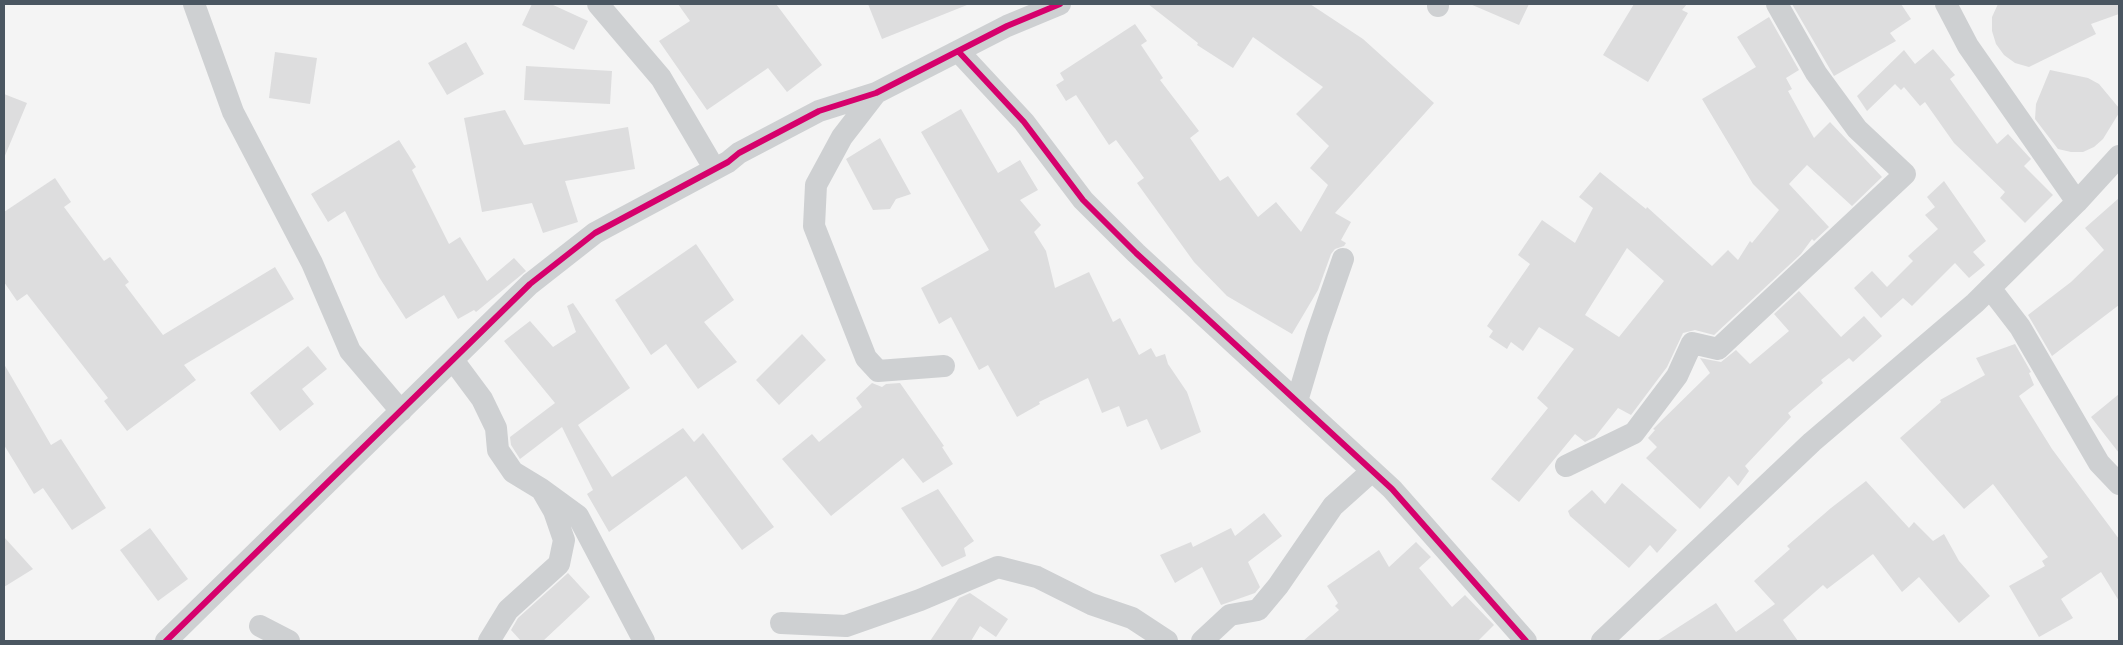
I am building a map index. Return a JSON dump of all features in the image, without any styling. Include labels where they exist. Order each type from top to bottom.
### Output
[{"type":"street","points":[[194,4],[232,112],[312,263],[350,351],[401,411]]},
{"type":"street","points":[[598,4],[661,78],[714,168]]},
{"type":"street","points":[[166,641],[530,284],[595,233],[819,111],[876,93],[1007,26],[1060,4]]},
{"type":"street","points":[[1566,466],[1634,433],[1677,376],[1692,343],[1718,349],[1905,174],[1857,128],[1816,73],[1777,4]]},
{"type":"street","points":[[1946,4],[1968,46],[2077,202]]},
{"type":"street","points":[[958,51],[1024,122],[1083,200],[1136,252],[1392,489],[1526,641]]},
{"type":"street","points":[[876,93],[842,136],[816,184],[814,226],[866,358],[878,371],[944,366]]},
{"type":"street","points":[[1602,641],[1812,442],[1990,288],[2077,202],[2119,156]]},
{"type":"street","points":[[1297,401],[1316,334],[1343,260]]},
{"type":"street","points":[[1990,288],[2020,327],[2099,463],[2119,484]]},
{"type":"street","points":[[453,360],[482,399],[496,428],[498,450],[513,472],[542,489],[578,516],[644,641]]},
{"type":"street","points":[[1202,641],[1230,615],[1258,610],[1278,586],[1333,506],[1372,471]]},
{"type":"street","points":[[489,641],[508,610],[559,564],[564,540],[554,511],[542,489]]},
{"type":"street","points":[[781,623],[846,626],[920,600],[998,567],[1037,577],[1091,604],[1132,618],[1167,641]]},
{"type":"street","points":[[260,626],[289,641]]},
{"type":"building","points":[[532,4],[551,4],[588,21],[574,50],[522,25]]},
{"type":"building","points":[[678,4],[776,4],[822,65],[787,92],[768,68],[707,110],[659,41],[690,21]]},
{"type":"building","points":[[868,4],[966,4],[967,5],[882,39]]},
{"type":"building","points":[[1148,4],[1310,4],[1363,39],[1434,103],[1335,213],[1351,222],[1341,240],[1346,243],[1344,246],[1335,249],[1331,254],[1318,290],[1292,334],[1227,296],[1194,262],[1137,183],[1144,178],[1116,140],[1109,145],[1076,95],[1066,101],[1056,85],[1064,80],[1060,73],[1135,24],[1147,41],[1141,45],[1163,78],[1160,80],[1199,131],[1190,138],[1220,181],[1228,176],[1258,217],[1276,202],[1301,232],[1328,185],[1310,168],[1329,146],[1296,114],[1323,87],[1253,37],[1233,68],[1197,45],[1198,43]]},
{"type":"building","points":[[1470,4],[1529,4],[1519,25]]},
{"type":"building","points":[[1634,4],[1687,4],[1682,10],[1688,13],[1648,82],[1603,55]]},
{"type":"building","points":[[1792,4],[1901,4],[1911,19],[1890,33],[1896,41],[1834,76]]},
{"type":"building","points":[[1998,4],[2119,4],[2119,14],[2091,24],[2096,34],[2029,67],[2015,63],[2004,55],[1996,44],[1992,31],[1992,17]]},
{"type":"building","points":[[1769,17],[1799,70],[1786,78],[1792,89],[1788,91],[1814,138],[1830,122],[1882,177],[1852,206],[1807,165],[1789,184],[1829,227],[1814,241],[1812,239],[1801,254],[1714,335],[1695,330],[1683,333],[1667,367],[1631,415],[1618,408],[1595,437],[1585,442],[1575,434],[1519,502],[1491,479],[1548,408],[1537,398],[1574,349],[1539,327],[1523,351],[1511,342],[1507,349],[1489,337],[1493,331],[1487,326],[1530,264],[1518,255],[1542,220],[1575,243],[1593,208],[1579,197],[1600,172],[1646,209],[1647,207],[1712,266],[1728,250],[1738,260],[1750,241],[1752,243],[1779,210],[1753,184],[1702,99],[1756,67],[1737,37]],"holes":[[[1627,248],[1664,281],[1619,337],[1585,315]]]},
{"type":"building","points":[[466,42],[484,74],[447,95],[428,63]]},
{"type":"building","points":[[1933,49],[1955,75],[1950,79],[1997,144],[2008,134],[2031,159],[2024,166],[2053,195],[2025,223],[2000,198],[2005,192],[1954,143],[1925,102],[1920,106],[1904,87],[1901,90],[1895,84],[1867,111],[1857,96],[1904,50],[1915,64]]},
{"type":"building","points":[[275,52],[317,58],[310,104],[269,98]]},
{"type":"building","points":[[526,66],[612,71],[610,104],[524,100]]},
{"type":"building","points":[[2050,70],[2088,78],[2099,84],[2119,108],[2119,113],[2103,139],[2094,147],[2083,152],[2058,149],[2035,119],[2036,104]]},
{"type":"building","points":[[4,94],[27,103],[4,158]]},
{"type":"building","points":[[961,109],[998,173],[1020,160],[1038,190],[1020,200],[1041,225],[1034,232],[1046,251],[1055,288],[1089,272],[1113,322],[1120,318],[1139,355],[1151,348],[1156,357],[1165,354],[1168,364],[1187,392],[1201,432],[1161,450],[1147,419],[1127,427],[1119,406],[1102,413],[1088,378],[1039,402],[1040,404],[1017,417],[988,365],[979,370],[951,317],[939,324],[921,288],[989,250],[921,132]]},
{"type":"building","points":[[505,110],[524,145],[628,127],[635,169],[565,181],[578,222],[543,233],[532,203],[482,212],[464,118]]},
{"type":"building","points":[[880,138],[911,194],[896,199],[890,209],[873,210],[846,159]]},
{"type":"building","points":[[399,140],[416,167],[412,170],[449,244],[460,237],[487,281],[514,258],[526,271],[476,312],[474,310],[458,319],[444,295],[406,319],[379,277],[345,211],[328,222],[311,194]]},
{"type":"building","points":[[55,178],[71,202],[64,207],[104,261],[110,257],[129,282],[125,285],[163,335],[275,267],[294,299],[184,365],[196,380],[127,431],[104,401],[108,398],[27,294],[17,301],[4,282],[4,212]]},
{"type":"building","points":[[1944,181],[1986,241],[1973,252],[1985,265],[1969,278],[1955,263],[1912,306],[1903,298],[1881,318],[1854,288],[1872,271],[1887,287],[1913,261],[1908,256],[1938,229],[1925,215],[1935,207],[1927,197]]},
{"type":"building","points":[[2119,198],[2119,305],[2052,356],[2028,315],[2071,282],[2104,250],[2085,228]]},
{"type":"building","points":[[696,244],[734,300],[704,322],[737,362],[698,389],[666,344],[651,355],[615,300]]},
{"type":"building","points":[[1799,291],[1841,337],[1864,316],[1882,336],[1853,362],[1849,358],[1821,380],[1823,383],[1788,413],[1791,417],[1745,466],[1749,471],[1738,486],[1729,476],[1700,509],[1646,458],[1657,447],[1648,438],[1655,430],[1653,429],[1710,373],[1700,358],[1721,362],[1736,350],[1750,364],[1789,331],[1774,314]]},
{"type":"building","points":[[573,303],[630,388],[578,425],[612,477],[683,428],[694,442],[703,433],[774,527],[742,550],[686,476],[609,532],[587,494],[593,490],[562,427],[520,459],[511,445],[510,437],[555,403],[504,341],[530,321],[553,347],[576,332],[567,306]]},
{"type":"building","points":[[802,334],[826,360],[779,405],[756,380]]},
{"type":"building","points":[[2015,344],[2031,372],[2029,373],[2034,385],[2019,396],[2052,449],[2119,539],[2119,601],[2101,572],[2061,599],[2073,618],[2039,637],[2009,586],[2045,566],[2042,561],[2048,557],[1993,484],[1964,509],[1900,438],[1941,402],[1940,400],[1985,375],[1976,358]]},
{"type":"building","points":[[308,346],[327,369],[302,389],[314,404],[280,431],[250,393]]},
{"type":"building","points":[[4,364],[51,445],[61,439],[106,508],[72,530],[43,488],[34,494],[4,445]]},
{"type":"building","points":[[872,383],[882,387],[886,384],[900,383],[944,446],[942,447],[953,464],[923,483],[903,458],[831,516],[782,459],[812,434],[819,442],[862,407],[856,398]]},
{"type":"building","points":[[2119,394],[2119,453],[2091,417]]},
{"type":"building","points":[[1866,481],[1909,528],[1914,522],[1933,541],[1944,534],[1959,561],[1990,596],[1959,623],[1919,577],[1902,592],[1873,554],[1827,589],[1823,585],[1783,620],[1798,641],[1657,641],[1716,603],[1736,632],[1775,604],[1754,581],[1790,549],[1787,546]]},
{"type":"building","points":[[1622,483],[1677,530],[1657,553],[1650,545],[1629,568],[1570,516],[1568,511],[1592,490],[1605,504]]},
{"type":"building","points":[[938,489],[974,541],[964,548],[966,556],[942,567],[901,508]]},
{"type":"building","points":[[1264,513],[1282,536],[1248,562],[1260,587],[1255,593],[1221,605],[1202,567],[1175,583],[1160,555],[1191,542],[1193,547],[1231,528],[1235,536]]},
{"type":"building","points":[[150,528],[188,579],[158,601],[120,550]]},
{"type":"building","points":[[4,537],[33,569],[4,587]]},
{"type":"building","points":[[1416,542],[1431,557],[1419,568],[1452,607],[1465,595],[1494,625],[1478,641],[1303,641],[1339,610],[1335,606],[1338,603],[1327,586],[1379,550],[1389,567]]},
{"type":"building","points":[[568,573],[590,597],[543,641],[521,641],[511,630],[518,618]]},
{"type":"building","points":[[970,593],[1008,619],[996,637],[980,626],[971,641],[930,641],[959,598]]},
{"type":"cycle path","points":[[166,641],[530,284],[595,233],[819,111],[876,93],[1007,26],[1060,4]]},
{"type":"cycle path","points":[[958,51],[1024,122],[1083,200],[1136,253],[1392,489],[1526,641]]}]
